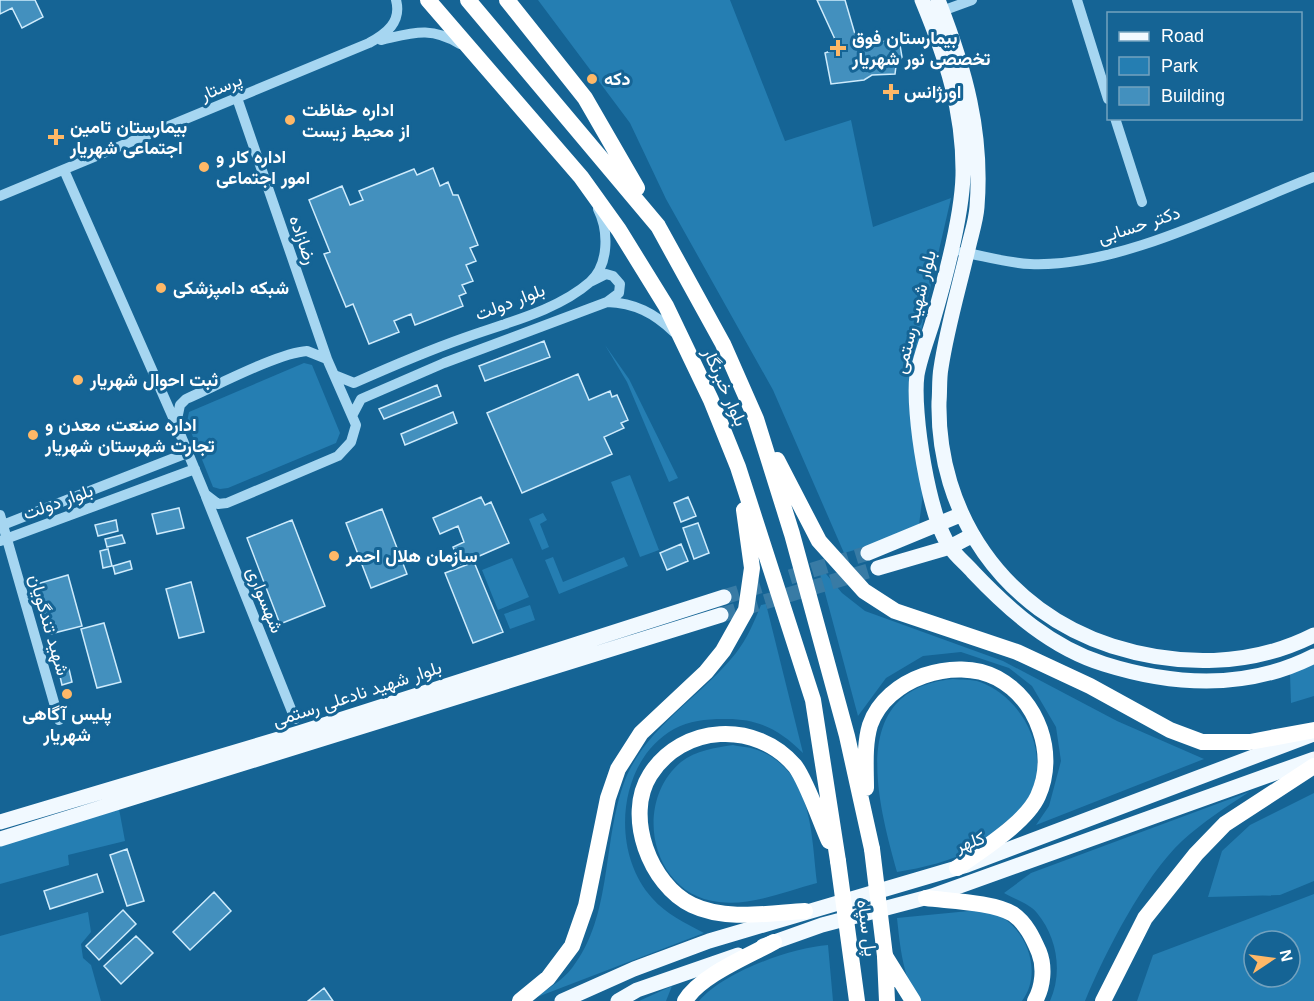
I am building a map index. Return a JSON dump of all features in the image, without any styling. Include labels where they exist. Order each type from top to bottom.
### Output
[{"type":"highway","name":"بلوار خبرنگار","points":[[428,0],[581,177],[649,276],[683,340],[711,399],[738,467],[813,700],[838,861]]},
{"type":"highway","name":"بلوار خبرنگار","points":[[468,0],[658,226],[723,344],[756,419],[792,534],[847,736],[872,849]]},
{"type":"highway","points":[[507,0],[585,98],[658,226]]},
{"type":"highway","points":[[756,419],[819,541],[864,591],[895,611],[1017,652],[1090,686],[1170,730],[1202,742],[1250,742],[1314,730]]},
{"type":"highway","points":[[520,1001],[548,978],[573,946],[586,906],[608,798],[618,769],[641,733],[706,672],[723,651],[746,610],[752,568],[738,467]]},
{"type":"highway","points":[[872,849],[865,755],[870,724],[887,698],[909,680],[939,672],[973,670],[997,678],[1017,693],[1034,713],[1044,741],[1046,771],[1038,798],[1024,816],[957,868]]},
{"type":"highway","points":[[805,911],[746,914],[716,912],[692,905],[672,890],[654,869],[645,847],[641,823],[642,798],[650,776],[667,756],[686,741],[708,734],[742,735],[768,746],[795,767],[838,861]]},
{"type":"highway","points":[[1103,1001],[1145,918],[1196,854],[1238,814],[1314,766]]},
{"type":"highway","name":"پل سپاه","points":[[872,849],[885,956]]},
{"type":"highway","name":"پل سپاه","points":[[838,861],[857,1001]]},
{"type":"highway","points":[[926,898],[990,907],[1012,914],[1032,934],[1042,960],[1041,990],[1035,1001]]},
{"type":"highway","points":[[685,1001],[690,993],[714,975],[774,942]]},
{"type":"highway","points":[[885,956],[887,1001]]},
{"type":"highway","points":[[885,956],[913,1001]]},
{"type":"main road","points":[[514,0],[536,34]]},
{"type":"main road","name":"بلوار شهید رستمی","points":[[921,0],[954,89],[963,128],[963,178],[950,250],[917,376],[917,413],[938,525],[950,547],[998,598],[1034,629],[1092,660],[1116,668],[1157,678],[1211,682],[1279,670],[1314,656]]},
{"type":"main road","name":"بلوار شهید رستمی","points":[[940,5],[970,97],[979,148],[977,209],[940,370],[939,425],[944,459],[960,515],[971,536],[1001,576],[1039,610],[1088,638],[1132,652],[1176,660],[1214,661],[1259,654],[1314,634]]},
{"type":"main road","points":[[868,553],[960,515]]},
{"type":"main road","points":[[878,568],[950,547],[971,536]]},
{"type":"main road","name":"بلوار شهید نادعلی رستمی","points":[[0,822],[299,733],[724,597]]},
{"type":"main road","name":"بلوار شهید نادعلی رستمی","points":[[0,839],[721,615]]},
{"type":"main road","name":"کلهر","points":[[562,1001],[633,969],[805,911],[957,868],[1314,734]]},
{"type":"main road","points":[[618,1001],[637,990],[822,924],[926,898],[1314,759]]},
{"type":"street","name":"پرستار","points":[[0,196],[369,43],[387,33],[396,20],[396,0]]},
{"type":"street","points":[[940,5],[972,0]]},
{"type":"street","points":[[1077,0],[1107,96]]},
{"type":"street","points":[[369,43],[427,31],[447,36],[477,54]]},
{"type":"street","name":"رضازاده","points":[[237,98],[327,359],[352,416]]},
{"type":"street","points":[[1116,120],[1142,202]]},
{"type":"street","name":"شهسواری","points":[[64,170],[195,469],[295,719]]},
{"type":"street","points":[[581,177],[601,216],[606,237],[604,257],[592,280]]},
{"type":"street","name":"دکتر حسابی","points":[[950,250],[1030,264],[1085,260],[1124,252],[1314,177]]},
{"type":"street","points":[[592,280],[606,274],[613,276],[620,284],[619,293],[607,302]]},
{"type":"street","name":"بلوار دولت","points":[[334,375],[354,383],[426,351],[545,308],[592,280]]},
{"type":"street","name":"بلوار دولت","points":[[352,416],[361,399],[444,363],[607,302],[633,305],[657,316],[683,340]]},
{"type":"street","points":[[176,424],[180,405],[186,399],[294,353],[314,352],[327,359]]},
{"type":"street","points":[[205,494],[218,504],[227,503],[338,456],[352,441],[356,425],[352,416]]},
{"type":"street","name":"بلوار دولت","points":[[1,522],[187,453]]},
{"type":"street","name":"بلوار دولت","points":[[3,540],[195,469]]},
{"type":"street","name":"شهید تندگویان","points":[[1,522],[3,540],[59,720]]},
{"type":"green space","points":[[538,0],[730,0],[785,141],[851,120],[873,227],[951,198],[911,384],[923,493],[919,525],[879,543],[844,553],[773,390],[666,199],[630,123]]},
{"type":"green space","points":[[605,345],[629,379],[678,478],[669,482],[627,382]]},
{"type":"green space","points":[[304,363],[312,365],[340,433],[336,443],[228,488],[213,487],[187,422],[189,412]]},
{"type":"green space","points":[[630,475],[659,550],[640,557],[611,482]]},
{"type":"green space","points":[[543,513],[547,520],[540,524],[549,547],[542,550],[529,519]]},
{"type":"green space","points":[[553,557],[563,582],[624,557],[628,566],[559,594],[545,560]]},
{"type":"green space","points":[[512,558],[529,597],[498,610],[482,570]]},
{"type":"green space","points":[[817,563],[842,593],[865,611],[1003,661],[1117,721],[1204,759],[1036,825],[1049,806],[1061,761],[1056,727],[1032,686],[1009,668],[961,652],[923,656],[886,678],[858,716]]},
{"type":"green space","points":[[766,604],[803,753],[776,731],[757,723],[723,719],[686,724],[674,729],[655,744],[641,762],[631,784],[626,808],[625,833],[630,857],[639,879],[663,909],[704,933],[532,999],[564,977],[585,947],[601,901],[618,803],[634,761],[660,728],[736,653],[747,636],[761,605]]},
{"type":"green space","points":[[530,605],[535,620],[510,629],[504,614]]},
{"type":"green space","points":[[1314,664],[1314,696],[1291,703],[1290,674]]},
{"type":"green space","points":[[953,679],[977,681],[997,690],[1023,718],[1032,735],[1036,753],[1037,771],[1033,789],[1019,811],[975,848],[957,857],[897,872],[878,783],[878,753],[883,726],[896,704],[919,687]]},
{"type":"green space","points":[[733,745],[760,751],[777,761],[790,774],[800,790],[810,826],[817,883],[756,900],[719,902],[696,896],[677,883],[664,865],[656,845],[654,822],[657,800],[666,780],[681,762],[693,755]]},
{"type":"green space","points":[[1249,792],[1198,827],[1167,856],[1127,916],[1085,1001],[1050,1001],[1057,967],[1049,933],[1044,922],[1034,910],[1004,893],[1031,873]]},
{"type":"green space","points":[[1314,793],[1314,881],[1280,895],[1208,897],[1222,851],[1250,825]]},
{"type":"green space","points":[[119,809],[125,841],[68,855],[69,865],[0,884],[0,845]]},
{"type":"green space","points":[[1314,894],[1314,1001],[1137,1001],[1153,955]]},
{"type":"green space","points":[[969,911],[993,913],[1005,919],[1022,938],[1031,964],[1031,977],[1022,1001],[918,1001],[906,971],[897,918]]},
{"type":"green space","points":[[88,912],[91,932],[81,944],[83,958],[91,965],[101,1001],[0,1001],[0,936]]},
{"type":"green space","points":[[828,945],[833,1001],[699,1001],[724,980],[759,963],[795,951]]},
{"type":"green space","points":[[672,986],[666,1001],[639,1001]]},
{"type":"building","points":[[0,0],[35,0],[43,17],[22,28],[12,8],[0,14]]},
{"type":"building","points":[[817,0],[845,0],[857,41],[862,39],[871,43],[899,39],[902,57],[896,66],[895,74],[872,75],[864,80],[831,84],[825,53],[839,48]]},
{"type":"building","points":[[433,168],[440,186],[448,182],[453,195],[458,195],[478,245],[470,248],[476,261],[466,265],[473,281],[462,285],[466,293],[459,296],[463,306],[415,325],[411,314],[394,321],[399,332],[369,344],[353,304],[346,307],[324,254],[330,252],[309,200],[342,186],[350,205],[363,200],[359,191],[414,169],[417,175]]},
{"type":"building","points":[[544,341],[550,357],[485,381],[479,366]]},
{"type":"building","points":[[578,374],[589,400],[610,391],[612,397],[617,395],[628,420],[621,423],[624,428],[604,437],[612,454],[522,493],[487,413]]},
{"type":"building","points":[[437,385],[441,396],[384,419],[379,409]]},
{"type":"building","points":[[453,412],[457,423],[405,445],[401,434]]},
{"type":"building","points":[[481,497],[485,505],[491,502],[509,543],[461,564],[453,547],[464,542],[458,526],[440,534],[433,518]]},
{"type":"building","points":[[688,497],[696,516],[681,522],[674,503]]},
{"type":"building","points":[[179,508],[184,528],[157,534],[152,514]]},
{"type":"building","points":[[382,509],[407,574],[371,588],[346,523]]},
{"type":"building","points":[[116,520],[118,531],[98,536],[95,525]]},
{"type":"building","points":[[292,520],[325,606],[280,624],[247,538]]},
{"type":"building","points":[[698,523],[709,553],[694,559],[683,528]]},
{"type":"building","points":[[122,535],[125,543],[107,547],[105,539]]},
{"type":"building","points":[[681,544],[688,561],[667,570],[660,553]]},
{"type":"building","points":[[108,549],[112,566],[103,568],[100,551]]},
{"type":"building","points":[[130,561],[132,569],[115,574],[113,566]]},
{"type":"building","points":[[474,562],[503,632],[473,643],[445,573]]},
{"type":"building","points":[[68,575],[82,626],[50,634],[37,584]]},
{"type":"building","points":[[191,582],[204,632],[179,638],[166,589]]},
{"type":"building","points":[[104,623],[121,682],[97,688],[81,629]]},
{"type":"building","points":[[69,669],[72,682],[62,685],[59,672]]},
{"type":"building","points":[[127,849],[144,901],[127,906],[110,855]]},
{"type":"building","points":[[97,874],[103,892],[50,909],[44,891]]},
{"type":"building","points":[[214,892],[231,911],[190,950],[173,932]]},
{"type":"building","points":[[123,910],[136,924],[99,960],[86,946]]},
{"type":"building","points":[[136,936],[153,953],[121,984],[104,966]]},
{"type":"building","points":[[324,988],[333,1001],[308,1001]]},
{"type":"tunnel","points":[[724,597],[868,553]]},
{"type":"tunnel","points":[[721,615],[878,568]]},
{"type":"place","name":"بیمارستان فوق تخصصی نور شهریار","points":[[838,48]]},
{"type":"place","name":"دکه","points":[[592,79]]},
{"type":"place","name":"اورژانس","points":[[891,92]]},
{"type":"place","name":"اداره حفاظت از محیط زیست","points":[[290,120]]},
{"type":"place","name":"بیمارستان تامین اجتماعی شهریار","points":[[56,137]]},
{"type":"place","name":"اداره کار و امور اجتماعی","points":[[204,167]]},
{"type":"place","name":"شبکه دامپزشکی","points":[[161,288]]},
{"type":"place","name":"ثبت احوال شهریار","points":[[78,380]]},
{"type":"place","name":"اداره صنعت، معدن و تجارت شهرستان شهریار","points":[[33,435]]},
{"type":"place","name":"سازمان هلال احمر","points":[[334,556]]},
{"type":"place","name":"پلیس آگاهی شهریار","points":[[67,694]]}]
